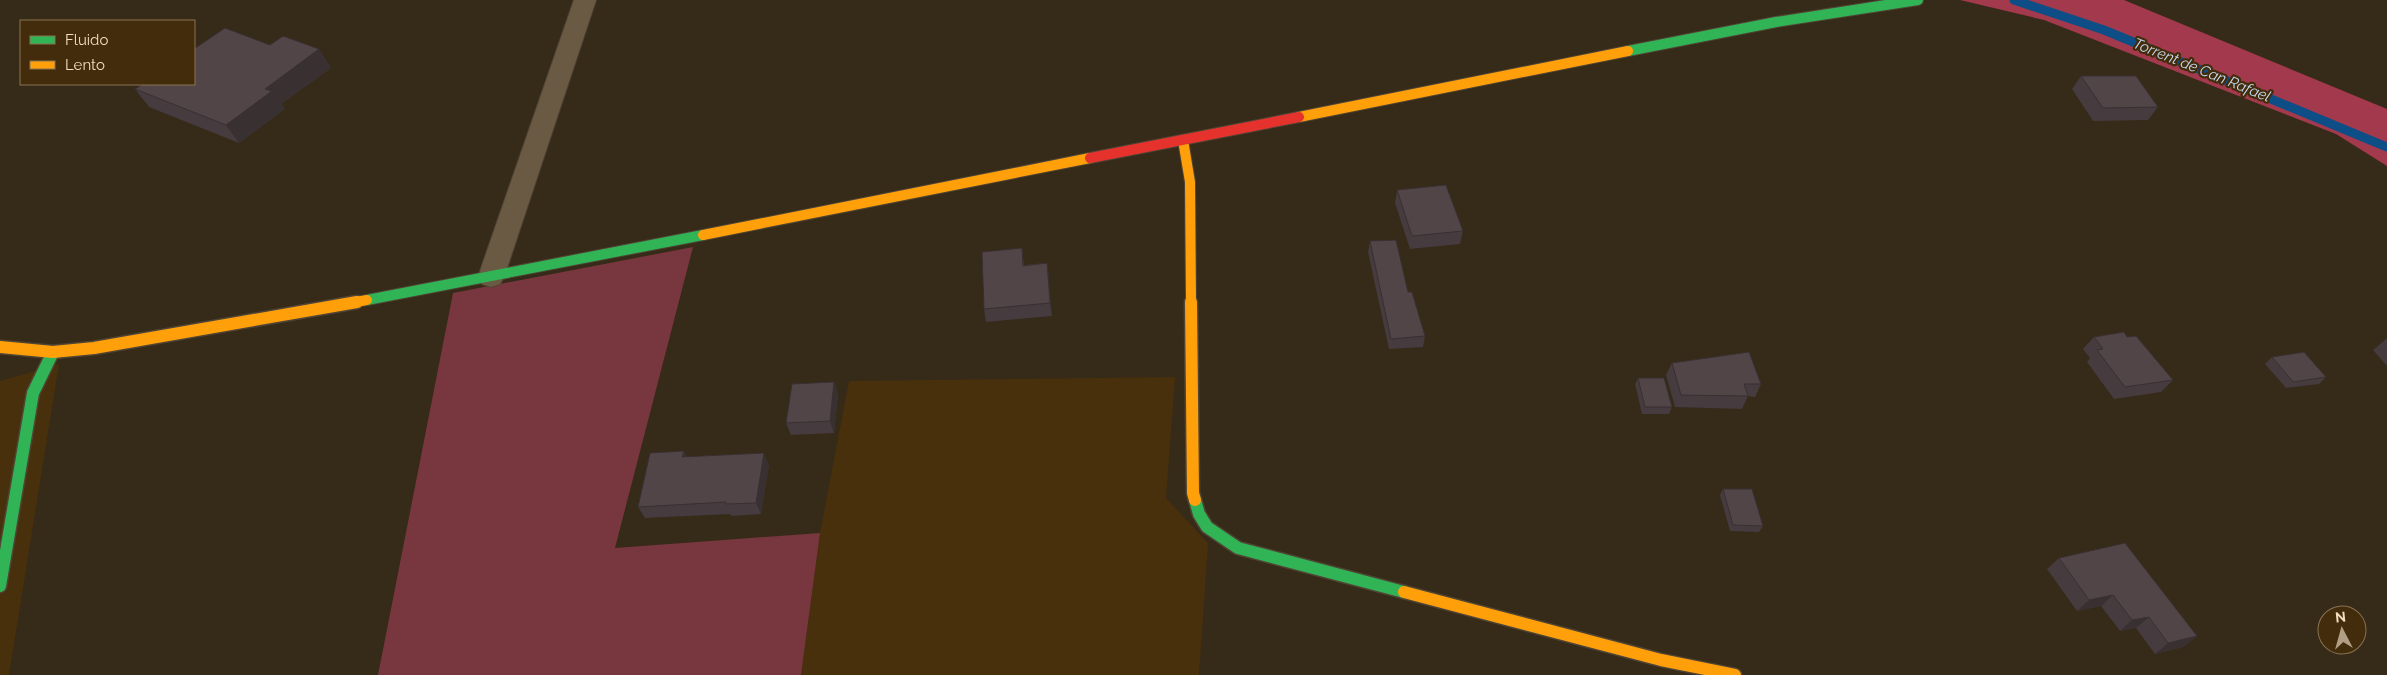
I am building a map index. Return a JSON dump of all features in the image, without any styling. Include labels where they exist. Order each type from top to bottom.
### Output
[{"type":"street","points":[[491,277],[586,0]]},
{"type":"street","points":[[0,348],[53,352],[288,315],[491,277],[1776,22],[1918,0]]},
{"type":"street","points":[[1183,140],[1190,182],[1193,492],[1198,516],[1208,531],[1238,548],[1661,660],[1735,675]]},
{"type":"street","points":[[0,586],[34,393],[53,352]]},
{"type":"shaded area","points":[[1960,0],[2124,0],[2387,109],[2387,166],[2336,134],[2044,20]]},
{"type":"shaded area","points":[[693,247],[615,548],[820,533],[801,675],[378,675],[453,293]]},
{"type":"shaded area","points":[[59,364],[9,675],[0,675],[0,381]]},
{"type":"shaded area","points":[[1175,377],[1166,498],[1208,543],[1199,675],[801,675],[820,533],[849,381]]},
{"type":"building","points":[[225,28],[270,45],[283,36],[319,49],[265,89],[272,91],[226,125],[135,89],[141,85],[195,85],[195,48]]},
{"type":"building","points":[[2081,76],[2136,76],[2158,107],[2103,108]]},
{"type":"building","points":[[1446,185],[1463,231],[1412,236],[1397,190]]},
{"type":"building","points":[[1396,240],[1408,292],[1412,292],[1425,336],[1391,339],[1370,241]]},
{"type":"building","points":[[1022,248],[1023,266],[1047,263],[1050,303],[984,309],[982,252]]},
{"type":"building","points":[[2124,332],[2127,337],[2136,336],[2173,380],[2125,387],[2097,350],[2103,349],[2094,337]]},
{"type":"building","points":[[1749,352],[1761,384],[1744,384],[1748,396],[1681,395],[1672,363]]},
{"type":"building","points":[[2304,352],[2326,377],[2293,382],[2272,357]]},
{"type":"building","points":[[1638,378],[1664,378],[1672,407],[1645,407]]},
{"type":"building","points":[[834,382],[830,421],[786,423],[792,384]]},
{"type":"building","points":[[684,451],[682,457],[764,453],[756,503],[726,504],[726,502],[638,507],[650,453]]},
{"type":"building","points":[[1723,489],[1752,489],[1763,526],[1733,525]]},
{"type":"building","points":[[2125,543],[2197,636],[2168,643],[2149,617],[2132,620],[2113,595],[2089,600],[2059,558]]},
{"type":"waterway","name":"Torrent de Can Rafael","points":[[2014,0],[2104,30],[2387,147]]},
{"type":"traffic: fast","points":[[1628,51],[1776,22],[1918,0]]},
{"type":"traffic: fast","points":[[367,300],[703,235]]},
{"type":"traffic: fast","points":[[0,586],[33,393],[53,352]]},
{"type":"traffic: fast","points":[[1195,500],[1199,514],[1207,527],[1238,548],[1404,592]]},
{"type":"traffic: slow","points":[[1299,117],[1628,51]]},
{"type":"traffic: slow","points":[[1183,140],[1190,182],[1193,493],[1195,500]]},
{"type":"traffic: slow","points":[[703,235],[1090,158]]},
{"type":"traffic: slow","points":[[0,347],[53,352],[94,348],[367,300]]},
{"type":"traffic: slow","points":[[1404,592],[1661,660],[1735,675]]},
{"type":"traffic: jam","points":[[1090,158],[1299,117]]}]
